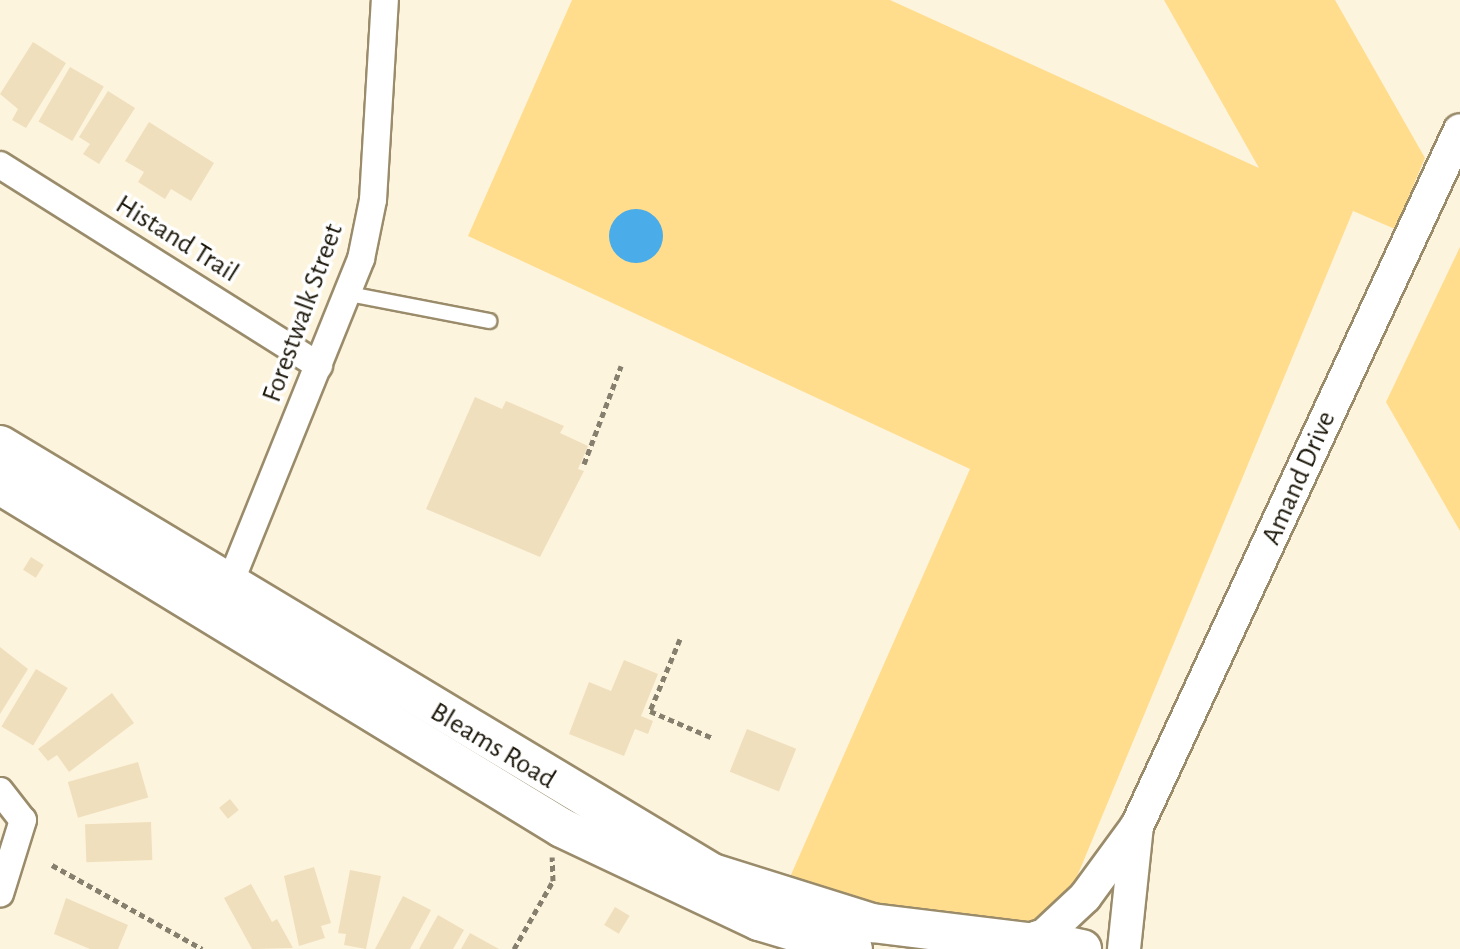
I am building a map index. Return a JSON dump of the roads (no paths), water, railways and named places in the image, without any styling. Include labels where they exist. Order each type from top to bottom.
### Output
[{"type":"main road","name":"Bleams Road","points":[[0,445],[228,588],[712,873],[872,923],[1082,949]]},
{"type":"main road","name":"Bleams Road","points":[[0,485],[562,828],[759,921],[853,949]]},
{"type":"street","name":"Forestwalk Street","points":[[228,588],[349,294],[373,200],[385,0]]},
{"type":"street","name":"Amand Drive","points":[[1025,944],[1085,897],[1137,826],[1460,130]]},
{"type":"street","name":"Histand Trail","points":[[0,165],[319,366]]},
{"type":"street","points":[[0,791],[23,820],[0,894]]},
{"type":"street","name":"Amand Drive","points":[[1124,949],[1137,826]]},
{"type":"lane","points":[[349,294],[489,321]]},
{"type":"water","points":[[636,209],[655,217],[663,236],[655,255],[636,263],[617,255],[609,236],[617,217]]}]
